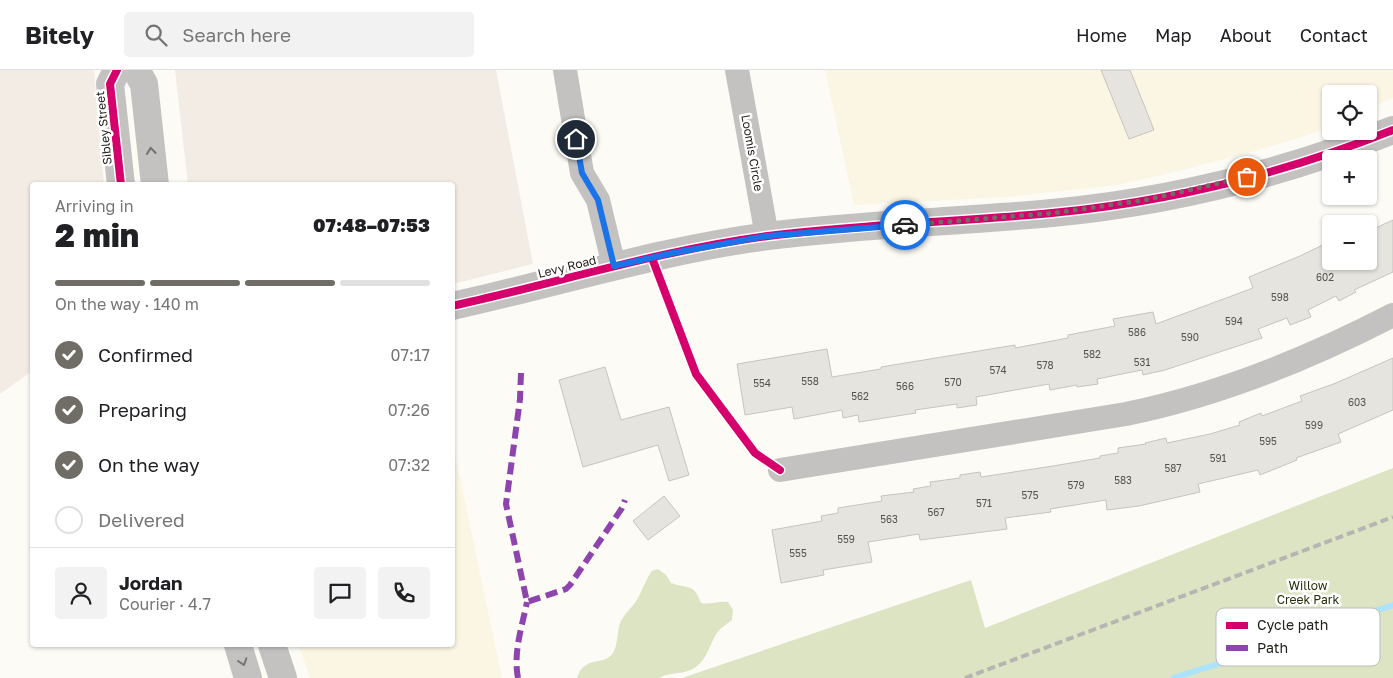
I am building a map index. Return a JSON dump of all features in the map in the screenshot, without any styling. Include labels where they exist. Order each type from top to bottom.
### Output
[{"type":"street","name":"Sibley Street","points":[[117,70],[110,84],[121,182]]},
{"type":"street","points":[[136,70],[144,84],[155,182]]},
{"type":"street","points":[[565,70],[582,173],[598,200],[614,266]]},
{"type":"street","name":"Loomis Circle","points":[[737,70],[767,236]]},
{"type":"street","name":"Levy Road","points":[[455,305],[614,266],[767,236],[1054,213],[1145,200],[1213,186],[1280,169],[1393,130]]},
{"type":"street","points":[[780,470],[1167,406],[1207,394],[1266,372],[1393,315]]},
{"type":"street","points":[[239,647],[248,678]]},
{"type":"street","points":[[273,647],[283,678]]},
{"type":"shaded area","points":[[0,70],[94,70],[104,182],[30,182],[30,372],[0,394]]},
{"type":"shaded area","points":[[175,70],[496,70],[533,264],[455,284],[455,182],[188,182]]},
{"type":"shaded area","points":[[825,70],[1393,70],[1393,98],[1377,105],[1377,85],[1322,85],[1322,131],[1259,150],[1171,173],[1118,185],[1007,197],[854,205]]},
{"type":"shaded area","points":[[455,454],[502,678],[310,678],[300,647],[455,647]]},
{"type":"green space","name":"Willow Creek Park","points":[[1393,468],[1393,678],[682,678],[971,580],[985,628]]},
{"type":"green space","points":[[658,569],[666,575],[671,583],[693,589],[701,603],[728,602],[733,610],[732,620],[718,631],[703,660],[692,669],[659,678],[577,678],[585,666],[605,659],[613,653],[620,623],[638,598],[652,571]]},
{"type":"building","points":[[1101,70],[1130,70],[1154,130],[1129,139]]},
{"type":"building","points":[[1393,220],[1393,272],[1354,290],[1356,292],[1339,301],[1336,296],[1308,310],[1311,317],[1290,325],[1287,318],[1258,329],[1262,338],[1165,370],[1143,375],[1142,370],[1097,379],[1098,384],[1077,387],[1077,385],[1050,390],[1049,384],[976,397],[977,405],[957,408],[957,404],[915,410],[916,413],[859,422],[858,415],[843,418],[842,410],[794,419],[792,407],[745,415],[737,364],[827,349],[832,377],[881,369],[881,367],[1015,345],[1015,348],[1068,338],[1068,335],[1115,326],[1113,319],[1153,312],[1156,324],[1253,288],[1249,277],[1322,245],[1322,270],[1377,270],[1377,227]]},
{"type":"building","points":[[1393,358],[1393,410],[1338,434],[1341,442],[1296,458],[1297,460],[1260,475],[1258,470],[1198,484],[1200,492],[1139,506],[1107,510],[1106,500],[1050,509],[1051,512],[1005,518],[1007,529],[920,540],[919,534],[868,542],[872,562],[823,570],[824,575],[781,583],[772,530],[822,521],[821,516],[838,513],[838,508],[882,501],[881,496],[914,492],[913,489],[931,486],[930,482],[960,478],[960,475],[980,472],[981,477],[1053,466],[1100,458],[1100,456],[1118,453],[1118,448],[1146,444],[1166,438],[1167,443],[1210,434],[1240,425],[1239,422],[1261,413],[1262,416],[1302,401],[1300,396],[1336,383]]},
{"type":"building","points":[[605,367],[621,420],[669,407],[689,475],[669,481],[658,445],[583,467],[559,380]]},
{"type":"building","points":[[664,496],[680,516],[648,540],[633,521]]},
{"type":"waterway","points":[[1380,609],[1393,605]]},
{"type":"waterway","points":[[1173,678],[1216,665]]},
{"type":"railway","points":[[965,678],[1393,517]]},
{"type":"marked path","points":[[521,373],[520,399],[506,504],[527,602],[566,589],[570,585],[622,508],[625,500]]},
{"type":"marked path","points":[[518,678],[517,649],[527,602]]},
{"type":"cycle path","points":[[117,70],[110,84],[121,182]]},
{"type":"cycle path","points":[[455,305],[649,258],[728,242],[839,229],[1052,213],[1096,208],[1182,193],[1225,184],[1310,160],[1393,130]]},
{"type":"cycle path","points":[[652,258],[696,374],[755,453],[780,470]]},
{"type":"way so far","points":[[905,225],[1054,213],[1145,200],[1247,177]]},
{"type":"route","points":[[576,139],[582,173],[598,200],[614,266],[767,236],[905,225]]}]
